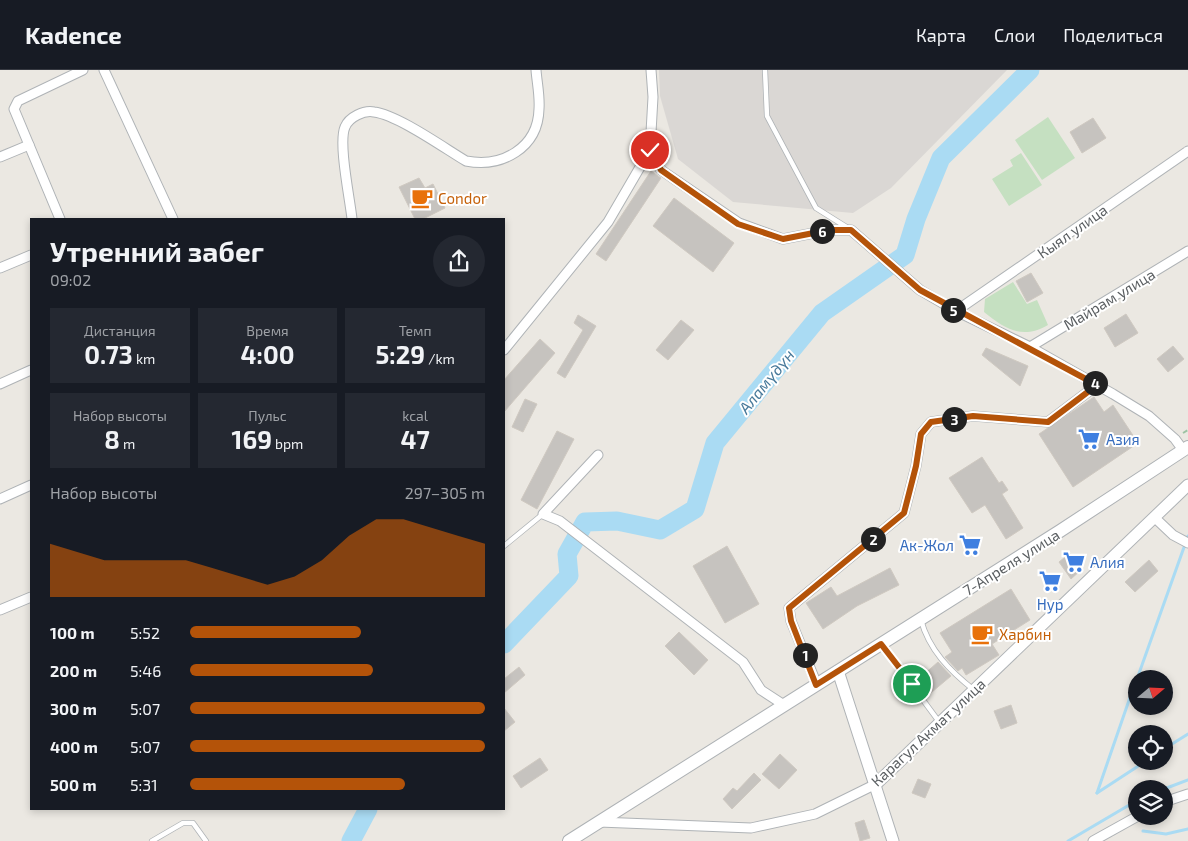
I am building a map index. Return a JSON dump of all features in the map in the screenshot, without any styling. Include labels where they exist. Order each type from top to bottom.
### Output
[{"type":"main road","name":"7-Апреля улица","points":[[569,841],[1186,450]]},
{"type":"street","points":[[60,218],[14,109],[18,100],[83,70]]},
{"type":"street","points":[[104,70],[173,218]]},
{"type":"street","points":[[352,218],[342,142],[345,126],[352,118],[361,113],[374,112],[395,119],[466,161],[479,164],[492,162],[511,156],[523,147],[534,134],[539,110],[536,70]]},
{"type":"street","points":[[505,349],[608,222],[650,150],[653,97],[651,70]]},
{"type":"street","points":[[0,157],[28,145]]},
{"type":"street","points":[[650,150],[661,170],[738,224],[783,239],[829,230],[851,230],[920,290],[956,311],[1030,347],[1149,416],[1186,450]]},
{"type":"street","name":"Кыял улица","points":[[956,311],[1188,151]]},
{"type":"street","name":"Майрам улица","points":[[1030,347],[1188,252]]},
{"type":"street","points":[[0,268],[30,254]]},
{"type":"street","points":[[0,384],[30,370]]},
{"type":"street","points":[[816,685],[791,621],[789,608],[904,513],[916,466],[921,434],[931,422],[973,416],[1048,422],[1097,385]]},
{"type":"street","points":[[598,455],[543,514],[560,521],[743,662],[761,690],[784,705]]},
{"type":"street","points":[[0,498],[30,485]]},
{"type":"street","name":"Карагул Акмат улица","points":[[598,822],[751,828],[815,814],[876,784],[1188,485]]},
{"type":"street","points":[[1154,516],[1174,535],[1188,543]]},
{"type":"street","points":[[0,610],[30,597]]},
{"type":"street","points":[[838,671],[893,841]]},
{"type":"street","points":[[1173,799],[1188,794]]},
{"type":"street","points":[[1092,841],[1128,821]]},
{"type":"lane","points":[[765,70],[767,116],[798,175],[816,208],[851,230]]},
{"type":"lane","points":[[505,545],[543,514]]},
{"type":"lane","points":[[921,619],[931,646],[954,674],[974,690]]},
{"type":"lane","points":[[881,644],[912,684]]},
{"type":"lane","points":[[923,700],[940,723]]},
{"type":"lane","points":[[152,841],[184,823],[194,823],[206,841]]},
{"type":"shaded area","points":[[659,70],[1007,70],[891,188],[853,213],[733,202],[678,159],[660,96]]},
{"type":"green space","points":[[1048,117],[1075,158],[1042,180],[1015,140]]},
{"type":"green space","points":[[1021,153],[1042,185],[1009,206],[992,179],[1013,166],[1010,160]]},
{"type":"green space","points":[[1013,282],[1027,304],[1037,300],[1048,325],[1030,332],[1022,332],[1007,328],[984,312],[985,299]]},
{"type":"building","points":[[1093,118],[1106,138],[1082,153],[1070,132]]},
{"type":"building","points":[[651,171],[661,178],[606,261],[596,254]]},
{"type":"building","points":[[419,178],[425,188],[433,184],[445,208],[425,218],[414,218],[399,187]]},
{"type":"building","points":[[674,198],[734,243],[713,272],[653,226]]},
{"type":"building","points":[[1031,273],[1043,293],[1027,302],[1016,281]]},
{"type":"building","points":[[1126,314],[1138,333],[1115,347],[1104,328]]},
{"type":"building","points":[[578,315],[596,326],[565,378],[557,373],[583,330],[574,323]]},
{"type":"building","points":[[681,320],[694,330],[668,360],[656,350]]},
{"type":"building","points":[[540,339],[555,353],[505,411],[505,379]]},
{"type":"building","points":[[1173,346],[1184,359],[1168,372],[1157,359]]},
{"type":"building","points":[[986,348],[1028,366],[1020,386],[982,355]]},
{"type":"building","name":"Азия","points":[[1094,397],[1104,412],[1113,405],[1138,443],[1073,487],[1039,434]]},
{"type":"building","points":[[525,399],[537,404],[523,432],[512,427]]},
{"type":"building","points":[[557,431],[574,439],[537,509],[521,500]]},
{"type":"building","points":[[982,457],[999,483],[1002,481],[1008,490],[1002,494],[1023,528],[1006,539],[985,505],[972,513],[949,478]]},
{"type":"building","points":[[727,546],[759,604],[725,623],[693,566]]},
{"type":"building","points":[[1070,553],[1082,569],[1071,579],[1059,562]]},
{"type":"building","points":[[1149,560],[1158,571],[1135,592],[1125,582]]},
{"type":"building","points":[[890,568],[899,585],[857,606],[823,629],[806,603],[831,587],[837,596]]},
{"type":"building","points":[[1011,589],[1030,620],[992,644],[999,655],[966,675],[962,668],[958,671],[945,657],[952,652],[940,633]]},
{"type":"building","points":[[679,632],[708,660],[694,675],[665,646]]},
{"type":"building","points":[[938,662],[951,676],[926,697],[920,697],[919,701],[911,689],[915,688],[915,682]]},
{"type":"building","points":[[519,667],[525,675],[505,692],[505,678]]},
{"type":"building","points":[[1011,705],[1017,723],[1001,729],[994,711]]},
{"type":"building","points":[[505,709],[515,722],[505,730]]},
{"type":"building","points":[[780,754],[797,770],[779,789],[762,774]]},
{"type":"building","points":[[540,758],[548,770],[521,788],[513,776]]},
{"type":"building","points":[[754,773],[761,780],[732,809],[723,799],[733,788],[737,791]]},
{"type":"building","points":[[918,779],[931,784],[925,798],[912,793]]},
{"type":"building","points":[[864,820],[870,838],[860,841],[855,823]]},
{"type":"waterway","name":"Аламүдүн","points":[[505,643],[569,576],[567,554],[585,522],[617,521],[660,530],[695,509],[715,443],[822,313],[905,255],[916,219],[941,158],[1030,70]]},
{"type":"waterway","points":[[1140,670],[1188,536]]},
{"type":"waterway","points":[[1097,793],[1128,703]]},
{"type":"waterway","points":[[1173,743],[1188,734]]},
{"type":"waterway","points":[[1097,793],[1132,770]]},
{"type":"waterway","points":[[1173,786],[1188,780]]},
{"type":"waterway","points":[[1068,841],[1128,806]]},
{"type":"waterway","name":"Аламүдүн","points":[[351,841],[367,810]]},
{"type":"waterway","points":[[1143,831],[1166,834],[1188,829]]},
{"type":"place","name":"Condor","points":[[422,198]]},
{"type":"place","name":"Азия","points":[[1089,439]]},
{"type":"place","name":"Ак-Жол","points":[[970,545]]},
{"type":"place","name":"Алия","points":[[1074,562]]},
{"type":"place","name":"Нур","points":[[1050,581]]},
{"type":"place","name":"Харбин","points":[[982,634]]},
{"type":"route","points":[[650,150],[661,170],[738,224],[783,239],[829,230],[851,230],[920,290],[956,311],[1030,347],[1097,385],[1048,422],[973,416],[931,422],[921,434],[916,466],[904,513],[789,608],[791,621],[816,685],[881,644],[912,684]]}]
